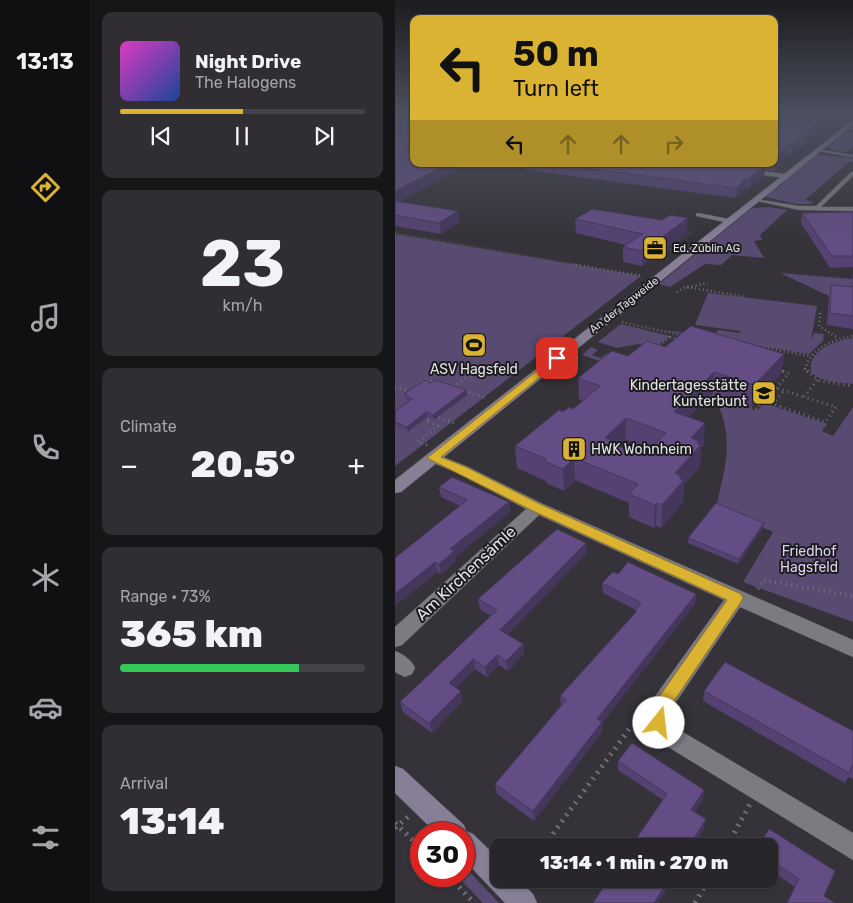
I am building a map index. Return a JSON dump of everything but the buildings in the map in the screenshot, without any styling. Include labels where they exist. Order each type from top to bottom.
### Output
[{"type":"main road","name":"An der Tagweide","points":[[395,488],[810,156]]},
{"type":"main road","points":[[395,777],[442,822]]},
{"type":"main road","points":[[475,854],[490,868]]},
{"type":"main road","points":[[510,888],[524,903]]},
{"type":"street","points":[[735,170],[786,176]]},
{"type":"street","points":[[437,454],[461,469],[537,508],[853,649]]},
{"type":"street","name":"Am Kirchensämle","points":[[395,639],[537,508]]},
{"type":"street","points":[[736,598],[659,709],[659,723],[668,735],[853,848]]},
{"type":"lane","points":[[817,208],[853,173]]},
{"type":"lane","points":[[755,200],[799,208],[853,209]]},
{"type":"lane","points":[[698,215],[729,221]]},
{"type":"path","points":[[665,252],[692,232],[684,230]]},
{"type":"path","points":[[395,232],[644,276]]},
{"type":"path","points":[[677,292],[707,283]]},
{"type":"path","points":[[687,288],[746,297]]},
{"type":"path","points":[[820,312],[819,326],[839,338]]},
{"type":"path","points":[[623,322],[672,335],[691,337]]},
{"type":"path","points":[[672,335],[682,340]]},
{"type":"path","points":[[651,352],[672,335]]},
{"type":"path","points":[[853,336],[839,338],[816,350],[805,369],[809,375],[817,380],[853,386]]},
{"type":"path","points":[[763,348],[811,356]]},
{"type":"path","points":[[701,391],[756,409],[762,401],[825,422],[836,407],[774,388],[789,373],[771,368]]},
{"type":"path","points":[[453,387],[466,378],[480,373]]},
{"type":"path","points":[[395,387],[410,392],[427,379],[440,384]]},
{"type":"path","points":[[804,397],[817,380]]},
{"type":"path","points":[[447,386],[473,394]]},
{"type":"path","points":[[772,404],[784,390]]},
{"type":"path","points":[[437,454],[418,442],[438,426],[426,421],[430,416],[444,419]]},
{"type":"path","points":[[759,588],[764,580],[853,596]]},
{"type":"path","points":[[550,838],[630,728],[659,723]]},
{"type":"path","points":[[731,838],[759,789]]},
{"type":"path","points":[[395,823],[410,837]]},
{"type":"path","points":[[459,887],[474,903]]},
{"type":"path","points":[[695,903],[704,888]]},
{"type":"green space","points":[[816,156],[853,158],[853,162],[849,162],[805,200],[814,202],[811,204],[795,204],[767,197],[766,195],[783,184],[781,183]]},
{"type":"green space","points":[[769,207],[787,210],[760,235],[762,240],[754,241],[764,258],[732,255],[721,265],[705,264],[670,287],[659,284],[752,208]]},
{"type":"green space","name":"ASV Hagsfeld","points":[[395,234],[641,276],[395,466]]},
{"type":"green space","points":[[780,273],[853,279],[851,299],[829,296]]},
{"type":"green space","points":[[708,293],[817,306],[811,341],[814,333],[824,334],[823,341],[809,354],[658,330],[712,335],[719,330],[740,333],[741,331],[695,325]]},
{"type":"green space","points":[[621,324],[670,336],[656,347],[638,344],[617,348],[598,342]]},
{"type":"green space","points":[[853,338],[853,384],[825,380],[811,372],[813,358],[818,352],[831,344]]},
{"type":"green space","name":"Friedhof Hagsfeld","points":[[591,347],[598,350],[592,355],[601,358],[608,353],[627,367],[757,411],[764,403],[827,424],[822,431],[833,436],[853,407],[853,622],[743,582],[773,532],[716,508],[727,454],[727,441],[722,414],[716,400],[582,355]]},
{"type":"green space","points":[[475,878],[499,903],[483,903],[468,887],[475,887]]},
{"type":"place","name":"Ed. Züblin AG","points":[[655,248]]},
{"type":"place","name":"ASV Hagsfeld","points":[[474,345]]},
{"type":"place","name":"Kindertagesstätte Kunterbunt","points":[[764,393]]},
{"type":"place","name":"HWK Wohnheim","points":[[574,449]]},
{"type":"route","points":[[557,358],[433,458],[461,469],[537,508],[736,598],[659,709],[659,723]]}]
